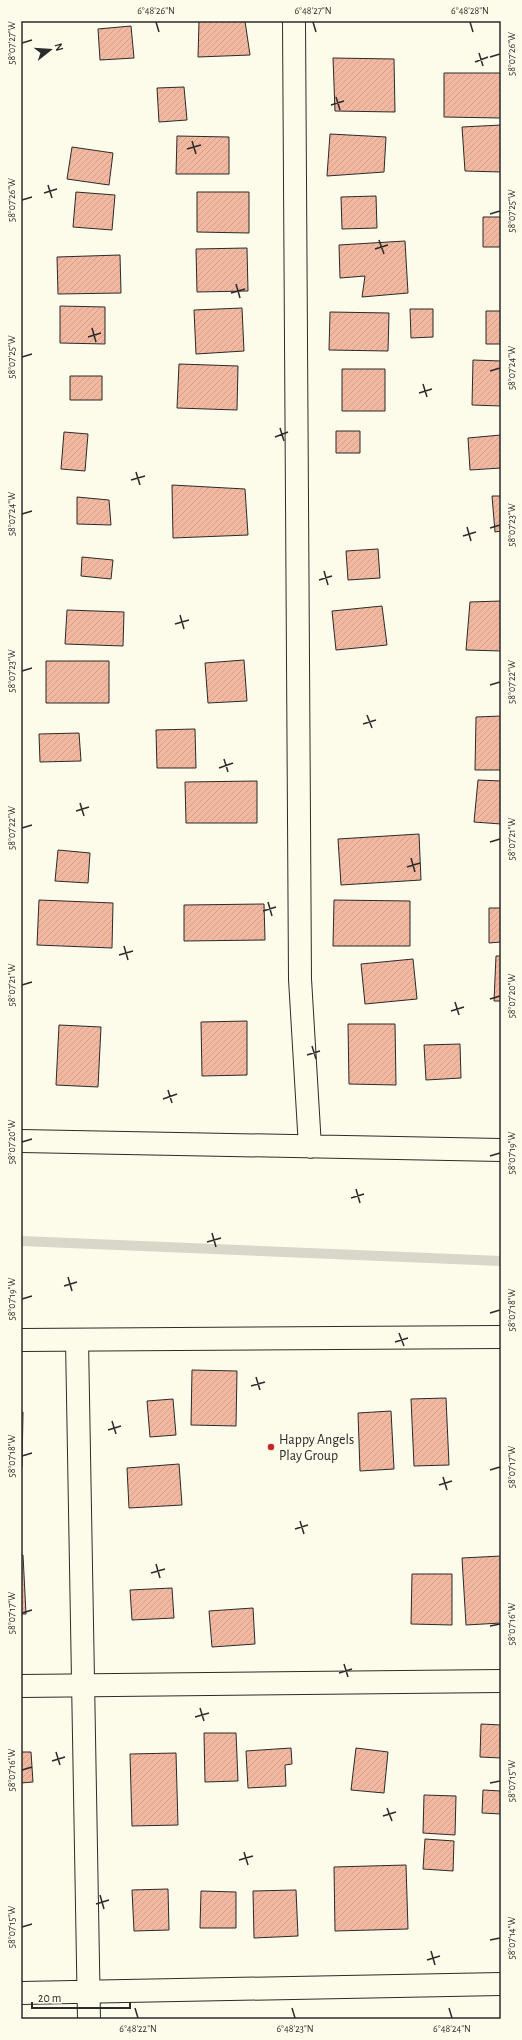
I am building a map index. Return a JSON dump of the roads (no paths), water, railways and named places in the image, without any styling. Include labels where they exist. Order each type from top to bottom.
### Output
[{"type":"street","points":[[294,21],[300,979],[310,1147]]},
{"type":"street","points":[[21,1141],[501,1150]]},
{"type":"street","points":[[21,1340],[501,1337]]},
{"type":"street","points":[[77,1340],[89,2019]]},
{"type":"street","points":[[21,1686],[501,1681]]},
{"type":"street","points":[[21,1993],[501,1984]]},
{"type":"waterway","points":[[21,1241],[501,1261]]},
{"type":"place","name":"Happy Angels Play Group","points":[[271,1447]]}]
